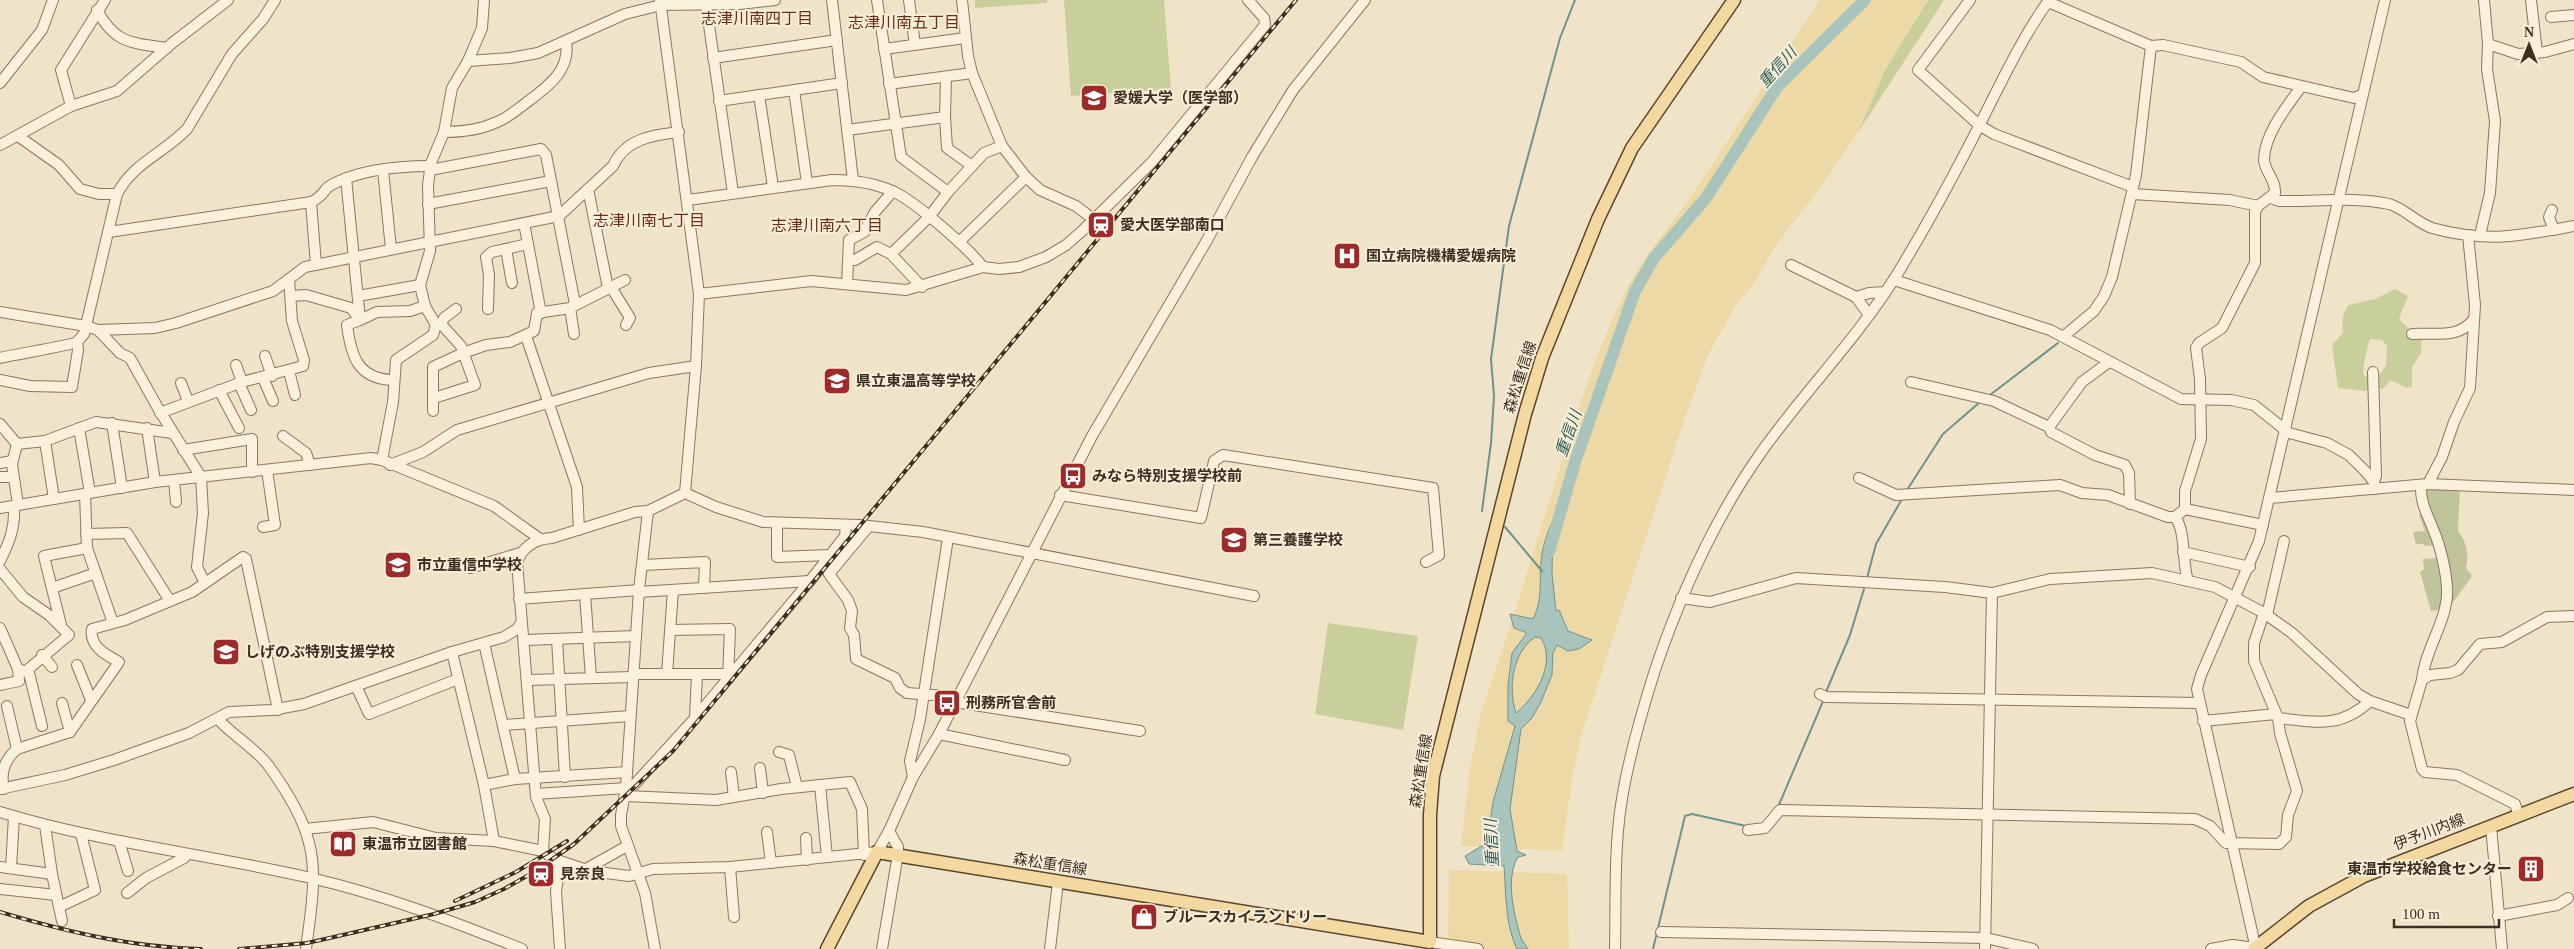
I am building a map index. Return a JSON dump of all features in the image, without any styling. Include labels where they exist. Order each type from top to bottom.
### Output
[{"type":"main road","name":"森松重信線","points":[[877,852],[1058,882],[1120,890],[1430,942],[1430,815],[1433,776],[1532,386],[1598,219],[1632,148],[1734,0]]},
{"type":"main road","name":"伊予川内線","points":[[2255,949],[2308,906],[2346,885],[2382,868],[2574,794]]},
{"type":"main road","points":[[827,949],[877,852]]},
{"type":"street","points":[[0,83],[42,30],[53,0]]},
{"type":"street","points":[[71,106],[61,70],[104,0]]},
{"type":"street","points":[[0,145],[71,106],[117,91],[167,48],[228,0]]},
{"type":"street","points":[[0,358],[77,342],[84,334],[118,194],[139,165],[178,138],[187,129],[232,54],[264,19],[275,0]]},
{"type":"street","points":[[434,398],[475,385],[461,346],[438,325],[425,306],[420,285],[430,251],[428,204],[431,168],[444,132],[452,88],[468,61],[482,28],[484,0]]},
{"type":"street","points":[[468,61],[524,56],[566,42],[625,14],[660,3],[706,4],[775,0]]},
{"type":"street","points":[[832,0],[852,180]]},
{"type":"street","points":[[877,0],[901,157],[948,192]]},
{"type":"street","points":[[909,0],[915,45]]},
{"type":"street","points":[[962,0],[965,38],[972,73],[988,116],[1002,146],[1026,177],[1040,190],[1076,206],[1093,219]]},
{"type":"street","points":[[699,294],[811,281],[906,290],[983,267],[999,269],[1019,267],[1046,258],[1066,245],[1152,162],[1265,25],[1264,18],[1248,0]]},
{"type":"street","points":[[305,829],[373,822],[436,838],[494,841],[543,851],[560,861],[590,872],[629,876],[653,870],[692,870],[730,867],[864,855],[877,852],[889,831],[913,777],[957,700],[1060,495],[1252,157],[1293,90],[1365,0]]},
{"type":"street","points":[[1970,0],[1918,70],[1979,126],[1994,134],[2133,191],[2214,199],[2258,206]]},
{"type":"street","points":[[1615,949],[1616,877],[1621,806],[1633,741],[1681,598],[1713,529],[1733,494],[1776,433],[1869,315],[1894,280],[1930,220],[2007,71],[2048,1],[2151,46],[2163,44],[2241,62],[2263,77],[2354,98],[2361,95],[2364,91],[2385,0]]},
{"type":"street","points":[[2480,235],[2490,192],[2495,121],[2487,69],[2488,44],[2484,0]]},
{"type":"street","points":[[2531,0],[2537,53]]},
{"type":"street","points":[[660,3],[688,200],[699,294],[696,366],[685,493]]},
{"type":"street","points":[[706,4],[733,193]]},
{"type":"street","points":[[97,10],[110,31],[119,38],[129,43],[167,48]]},
{"type":"street","points":[[2551,17],[2574,15]]},
{"type":"street","points":[[884,49],[965,38]]},
{"type":"street","points":[[713,58],[837,40]]},
{"type":"street","points":[[444,132],[472,130],[497,123],[511,115],[557,77],[564,64],[566,42]]},
{"type":"street","points":[[2488,44],[2518,54],[2537,53],[2574,44]]},
{"type":"street","points":[[2064,336],[2087,318],[2104,296],[2112,277],[2133,191],[2151,46]]},
{"type":"street","points":[[889,84],[972,73]]},
{"type":"street","points":[[946,77],[945,117],[947,148],[972,166]]},
{"type":"street","points":[[719,101],[842,83]]},
{"type":"street","points":[[2185,509],[2185,491],[2201,440],[2200,379],[2196,348],[2199,343],[2222,328],[2255,263],[2254,215],[2258,206],[2271,198],[2275,189],[2265,164],[2265,155],[2278,120],[2301,87]]},
{"type":"street","points":[[794,90],[807,183]]},
{"type":"street","points":[[759,95],[772,188]]},
{"type":"street","points":[[2212,949],[2233,945],[2255,949],[2199,703],[2198,689],[2201,675],[2250,567],[2263,526],[2362,103],[2361,95]]},
{"type":"street","points":[[847,130],[945,117]]},
{"type":"street","points":[[0,312],[86,326],[98,330],[147,329],[176,323],[273,291],[305,267],[558,216],[613,166],[618,156],[631,144],[659,134],[678,132]]},
{"type":"street","points":[[18,136],[59,165],[80,189],[99,194],[118,194]]},
{"type":"street","points":[[892,254],[929,218],[948,192],[984,153],[1002,146]]},
{"type":"street","points":[[108,232],[311,202],[321,198],[328,186],[346,178],[397,165],[431,168],[541,149],[546,155],[552,181],[573,306],[574,334]]},
{"type":"street","points":[[383,170],[391,249]]},
{"type":"street","points":[[959,242],[1026,177]]},
{"type":"street","points":[[346,178],[360,320]]},
{"type":"street","points":[[688,200],[807,183],[852,180],[893,191],[959,242],[983,267]]},
{"type":"street","points":[[428,204],[552,181]]},
{"type":"street","points":[[588,189],[610,287],[627,309],[624,312],[630,318],[626,325]]},
{"type":"street","points":[[847,284],[850,240],[864,232],[875,212],[893,191]]},
{"type":"street","points":[[2271,198],[2279,201],[2339,200],[2387,204],[2431,228],[2468,235],[2510,238],[2574,226]]},
{"type":"street","points":[[311,202],[316,265]]},
{"type":"street","points":[[2552,210],[2549,217],[2554,230]]},
{"type":"street","points":[[524,223],[541,313]]},
{"type":"street","points":[[2468,235],[2474,284],[2473,361],[2468,394],[2454,422],[2442,457],[2424,485],[2421,502],[2434,529],[2447,588],[2444,614],[2424,663],[2422,680],[2411,715],[2411,727],[2425,772],[2433,775],[2451,774],[2462,778],[2515,804],[2519,816]]},
{"type":"street","points":[[488,309],[489,275],[486,257],[492,252],[528,244]]},
{"type":"street","points":[[849,260],[861,257],[877,247],[892,254],[922,286]]},
{"type":"street","points":[[506,249],[512,283]]},
{"type":"street","points":[[1791,265],[1856,297],[1869,315]]},
{"type":"street","points":[[160,412],[188,400],[241,382],[301,368],[304,363],[292,321],[289,279]]},
{"type":"street","points":[[432,411],[434,398],[433,367],[463,352],[486,344],[501,344],[526,336],[534,331],[537,314],[573,306],[625,280]]},
{"type":"street","points":[[1894,280],[2064,336],[2109,362],[2181,399],[2231,400],[2254,405],[2286,430],[2327,443],[2356,460],[2374,485]]},
{"type":"street","points":[[358,296],[420,285]]},
{"type":"street","points":[[1856,297],[1869,293],[1885,292]]},
{"type":"street","points":[[291,296],[306,295],[351,308],[360,320]]},
{"type":"street","points":[[393,380],[377,378],[356,364],[347,325],[377,312],[410,311],[425,306]]},
{"type":"street","points":[[386,463],[396,360],[433,335],[444,318],[456,309]]},
{"type":"street","points":[[2412,334],[2445,335],[2466,328],[2474,319]]},
{"type":"street","points":[[98,330],[120,353],[130,358],[172,433],[201,477],[203,513],[197,567],[205,583]]},
{"type":"street","points":[[526,336],[550,403],[576,487],[579,530]]},
{"type":"street","points":[[0,380],[30,386],[72,387],[78,350],[77,342]]},
{"type":"street","points":[[265,356],[267,377],[273,401]]},
{"type":"street","points":[[2049,427],[2082,382],[2109,362]]},
{"type":"street","points":[[236,365],[251,410]]},
{"type":"street","points":[[386,463],[423,452],[457,430],[649,374],[696,366]]},
{"type":"street","points":[[289,371],[295,395]]},
{"type":"street","points":[[2373,372],[2376,476],[2374,485]]},
{"type":"street","points":[[1911,382],[1985,399],[2049,427],[2051,432],[2088,451],[2125,465],[2128,473],[2130,504]]},
{"type":"street","points":[[181,383],[188,400]]},
{"type":"street","points":[[219,390],[239,428]]},
{"type":"street","points":[[17,444],[45,441],[96,422],[172,433]]},
{"type":"street","points":[[112,423],[122,488]]},
{"type":"street","points":[[0,424],[17,444]]},
{"type":"street","points":[[79,428],[87,494],[87,548],[112,623]]},
{"type":"street","points":[[147,428],[156,482]]},
{"type":"street","points":[[283,436],[306,453],[310,465]]},
{"type":"street","points":[[183,450],[252,439],[252,472]]},
{"type":"street","points":[[45,441],[54,499]]},
{"type":"street","points":[[0,561],[12,538],[15,525],[16,505],[12,462],[17,444]]},
{"type":"street","points":[[1060,495],[1201,518],[1214,461],[1223,454],[1433,488],[1439,555],[1426,562]]},
{"type":"street","points":[[0,508],[156,482],[371,458],[494,506],[540,539]]},
{"type":"street","points":[[0,463],[12,462]]},
{"type":"street","points":[[263,527],[275,525],[267,470]]},
{"type":"street","points":[[0,477],[13,477]]},
{"type":"street","points":[[1859,478],[1896,495],[2060,486],[2082,493],[2108,495],[2168,517],[2175,516],[2185,509],[2263,526]]},
{"type":"street","points":[[174,480],[176,502]]},
{"type":"street","points":[[2270,498],[2374,485],[2574,490]]},
{"type":"street","points":[[470,568],[520,553],[540,539],[552,538],[635,512],[648,511],[685,493],[736,515],[778,524],[868,526],[923,532],[948,538],[1031,551],[1254,596]]},
{"type":"street","points":[[648,511],[639,591],[626,792],[621,820],[627,846],[645,893],[655,949]]},
{"type":"street","points":[[2175,516],[2180,524],[2188,581]]},
{"type":"street","points":[[778,524],[778,558],[830,556]]},
{"type":"street","points":[[626,792],[696,718],[728,676],[810,581],[846,536],[846,525]]},
{"type":"street","points":[[868,526],[829,574],[848,600],[852,611],[850,628],[854,636],[856,659],[895,678],[900,688],[907,693],[924,694],[1140,731]]},
{"type":"street","points":[[86,534],[127,534],[170,601]]},
{"type":"street","points":[[913,777],[910,761],[924,694],[948,538]]},
{"type":"street","points":[[1748,830],[1765,828],[1780,810],[2195,819],[2204,822],[2226,843],[2278,844],[2286,837],[2288,815],[2297,791],[2277,716],[2261,681],[2253,652],[2266,614],[2284,541]]},
{"type":"street","points":[[61,625],[44,556],[87,548]]},
{"type":"street","points":[[2183,552],[2250,567]]},
{"type":"street","points":[[520,553],[517,562],[521,623],[525,640],[536,794],[545,819],[543,851]]},
{"type":"street","points":[[0,756],[70,732],[119,662],[98,648],[92,638],[92,628],[112,623],[192,592],[244,557],[246,559],[278,710]]},
{"type":"street","points":[[643,566],[705,562],[704,588]]},
{"type":"street","points":[[0,569],[23,597],[61,625],[69,635],[56,647],[22,670],[19,681],[0,685]]},
{"type":"street","points":[[52,588],[96,573]]},
{"type":"street","points":[[1681,598],[1710,602],[1796,578],[1930,586],[1992,593],[2050,579],[2152,573],[2215,587],[2266,614],[2292,633],[2358,694],[2370,701],[2411,715]]},
{"type":"street","points":[[520,599],[810,581]]},
{"type":"street","points":[[666,674],[673,590]]},
{"type":"street","points":[[1985,949],[1992,593]]},
{"type":"street","points":[[585,594],[591,678]]},
{"type":"street","points":[[2422,680],[2430,675],[2450,673],[2458,670],[2480,644],[2502,642],[2547,617],[2574,616]]},
{"type":"street","points":[[7,706],[5,721],[15,751],[2,773],[2,789],[65,775],[114,760],[189,733],[229,712],[278,710],[304,704],[511,633],[521,623]]},
{"type":"street","points":[[0,628],[3,640],[22,670],[29,673],[42,726]]},
{"type":"street","points":[[670,630],[730,629],[728,676]]},
{"type":"street","points":[[525,640],[636,636]]},
{"type":"street","points":[[557,639],[564,777]]},
{"type":"street","points":[[484,643],[515,779]]},
{"type":"street","points":[[452,652],[484,785],[494,841]]},
{"type":"street","points":[[42,655],[52,667]]},
{"type":"street","points":[[77,665],[91,700]]},
{"type":"street","points":[[528,680],[666,674],[728,676]]},
{"type":"street","points":[[696,718],[697,674]]},
{"type":"street","points":[[356,686],[369,714],[458,679]]},
{"type":"street","points":[[1820,694],[1826,697],[1990,701],[2199,703]]},
{"type":"street","points":[[2203,720],[2277,716],[2335,722],[2359,710],[2370,701]]},
{"type":"street","points":[[62,703],[70,732]]},
{"type":"street","points":[[503,725],[630,716]]},
{"type":"street","points":[[218,719],[268,765],[305,829],[311,851],[312,878],[306,949]]},
{"type":"street","points":[[939,734],[1065,760]]},
{"type":"street","points":[[779,752],[789,755],[797,787]]},
{"type":"street","points":[[760,768],[763,794]]},
{"type":"street","points":[[484,785],[515,779],[535,780],[627,772]]},
{"type":"street","points":[[731,772],[734,797]]},
{"type":"street","points":[[536,794],[626,792],[716,800],[763,794],[797,787],[850,782],[862,809],[864,855]]},
{"type":"street","points":[[820,785],[827,857]]},
{"type":"street","points":[[0,812],[81,834],[312,878],[428,911],[522,949]]},
{"type":"street","points":[[11,868],[14,816]]},
{"type":"street","points":[[45,825],[52,874],[62,921]]},
{"type":"street","points":[[2491,826],[2498,880],[2498,916],[2502,949]]},
{"type":"street","points":[[882,949],[898,854],[898,847],[889,831]]},
{"type":"street","points":[[767,832],[771,863]]},
{"type":"street","points":[[59,907],[96,890],[81,834]]},
{"type":"street","points":[[806,838],[808,860]]},
{"type":"street","points":[[119,840],[128,871]]},
{"type":"street","points":[[590,872],[586,868],[627,846]]},
{"type":"street","points":[[127,894],[146,878],[188,854]]},
{"type":"street","points":[[560,861],[556,892],[560,949]]},
{"type":"street","points":[[0,867],[52,874]]},
{"type":"street","points":[[730,867],[734,917]]},
{"type":"street","points":[[1050,949],[1058,882]]},
{"type":"street","points":[[0,889],[56,895]]},
{"type":"street","points":[[2498,916],[2557,905],[2568,898]]},
{"type":"street","points":[[1661,932],[1986,938],[2033,949]]},
{"type":"street","points":[[1430,942],[1478,949]]},
{"type":"green space","points":[[975,0],[1047,0],[1047,3],[975,8]]},
{"type":"green space","points":[[1064,0],[1164,0],[1171,89],[1071,96]]},
{"type":"green space","points":[[1928,0],[1944,0],[1857,134],[1885,70]]},
{"type":"green space","points":[[2395,289],[2408,296],[2399,319],[2409,329],[2422,330],[2421,353],[2412,367],[2412,387],[2406,388],[2390,381],[2383,389],[2377,388],[2377,379],[2386,365],[2387,346],[2382,340],[2371,339],[2364,364],[2364,376],[2369,376],[2370,388],[2365,391],[2338,388],[2332,345],[2343,333],[2345,311],[2349,305],[2375,299]]},
{"type":"green space","points":[[2422,488],[2460,488],[2458,531],[2466,548],[2466,568],[2472,576],[2446,612],[2445,609],[2431,611],[2420,572],[2424,569],[2423,559],[2438,558],[2436,545],[2424,546],[2423,544],[2416,544],[2413,532],[2425,531],[2419,515],[2427,513]]},
{"type":"green space","points":[[1328,623],[1418,636],[1403,730],[1315,714]]},
{"type":"sand","points":[[1820,0],[1928,0],[1885,70],[1857,134],[1815,195],[1780,239],[1753,285],[1734,308],[1707,357],[1681,430],[1582,733],[1572,778],[1562,851],[1461,846],[1470,767],[1481,713],[1580,403],[1601,346],[1626,289],[1647,255],[1690,198]]},
{"type":"sand","points":[[1449,870],[1567,874],[1569,949],[1448,949]]},
{"type":"water","points":[[1553,520],[1552,574],[1556,611],[1559,610],[1568,631],[1592,640],[1579,649],[1568,651],[1557,645],[1553,653],[1552,675],[1541,702],[1532,718],[1521,729],[1510,809],[1517,851],[1526,855],[1518,857],[1514,865],[1511,885],[1513,906],[1521,939],[1528,949],[1517,949],[1508,919],[1504,866],[1469,864],[1465,856],[1487,843],[1493,802],[1515,726],[1508,721],[1508,685],[1512,653],[1527,633],[1514,628],[1510,614],[1533,619],[1539,598],[1542,551]],"holes":[[[1535,637],[1541,638],[1547,658],[1542,679],[1530,698],[1516,713],[1512,682],[1517,661],[1527,644]]]},
{"type":"waterway","points":[[1482,511],[1491,443],[1494,396],[1491,359],[1509,226],[1560,38],[1575,0]]},
{"type":"waterway","name":"重信川","points":[[1549,552],[1575,462],[1635,291],[1654,258],[1706,198],[1777,87],[1865,0]]},
{"type":"waterway","points":[[1990,395],[2058,343]]},
{"type":"waterway","points":[[1907,490],[1943,434],[1980,402]]},
{"type":"waterway","points":[[1867,578],[1876,544],[1902,499]]},
{"type":"waterway","points":[[1505,527],[1542,571]]},
{"type":"waterway","points":[[1826,692],[1850,635],[1864,589]]},
{"type":"waterway","points":[[1778,807],[1824,699]]},
{"type":"waterway","points":[[1653,949],[1685,816],[1692,814],[1746,826]]},
{"type":"railway","points":[[239,949],[307,943],[434,914],[475,902],[504,889],[534,872],[574,844],[673,751],[1296,0]]},
{"type":"railway","points":[[455,901],[516,872],[567,841]]},
{"type":"railway","points":[[0,912],[50,926],[124,942],[201,949]]},
{"type":"place","name":"愛媛大学（医学部）","points":[[1094,98]]},
{"type":"place","name":"愛大医学部南口","points":[[1101,225]]},
{"type":"place","name":"国立病院機構愛媛病院","points":[[1347,256]]},
{"type":"place","name":"県立東温高等学校","points":[[837,381]]},
{"type":"place","name":"みなら特別支援学校前","points":[[1073,476]]},
{"type":"place","name":"第三養護学校","points":[[1234,540]]},
{"type":"place","name":"市立重信中学校","points":[[398,565]]},
{"type":"place","name":"しげのぶ特別支援学校","points":[[226,652]]},
{"type":"place","name":"刑務所官舎前","points":[[947,703]]},
{"type":"place","name":"東温市立図書館","points":[[343,844]]},
{"type":"place","name":"東温市学校給食センター","points":[[2531,869]]},
{"type":"place","name":"見奈良","points":[[541,874]]},
{"type":"place","name":"ブルースカイランドリー","points":[[1144,917]]},
{"type":"district","name":"志津川南四丁目","points":[[757,18]]},
{"type":"district","name":"志津川南五丁目","points":[[904,22]]},
{"type":"district","name":"志津川南七丁目","points":[[649,220]]},
{"type":"district","name":"志津川南六丁目","points":[[827,225]]}]
